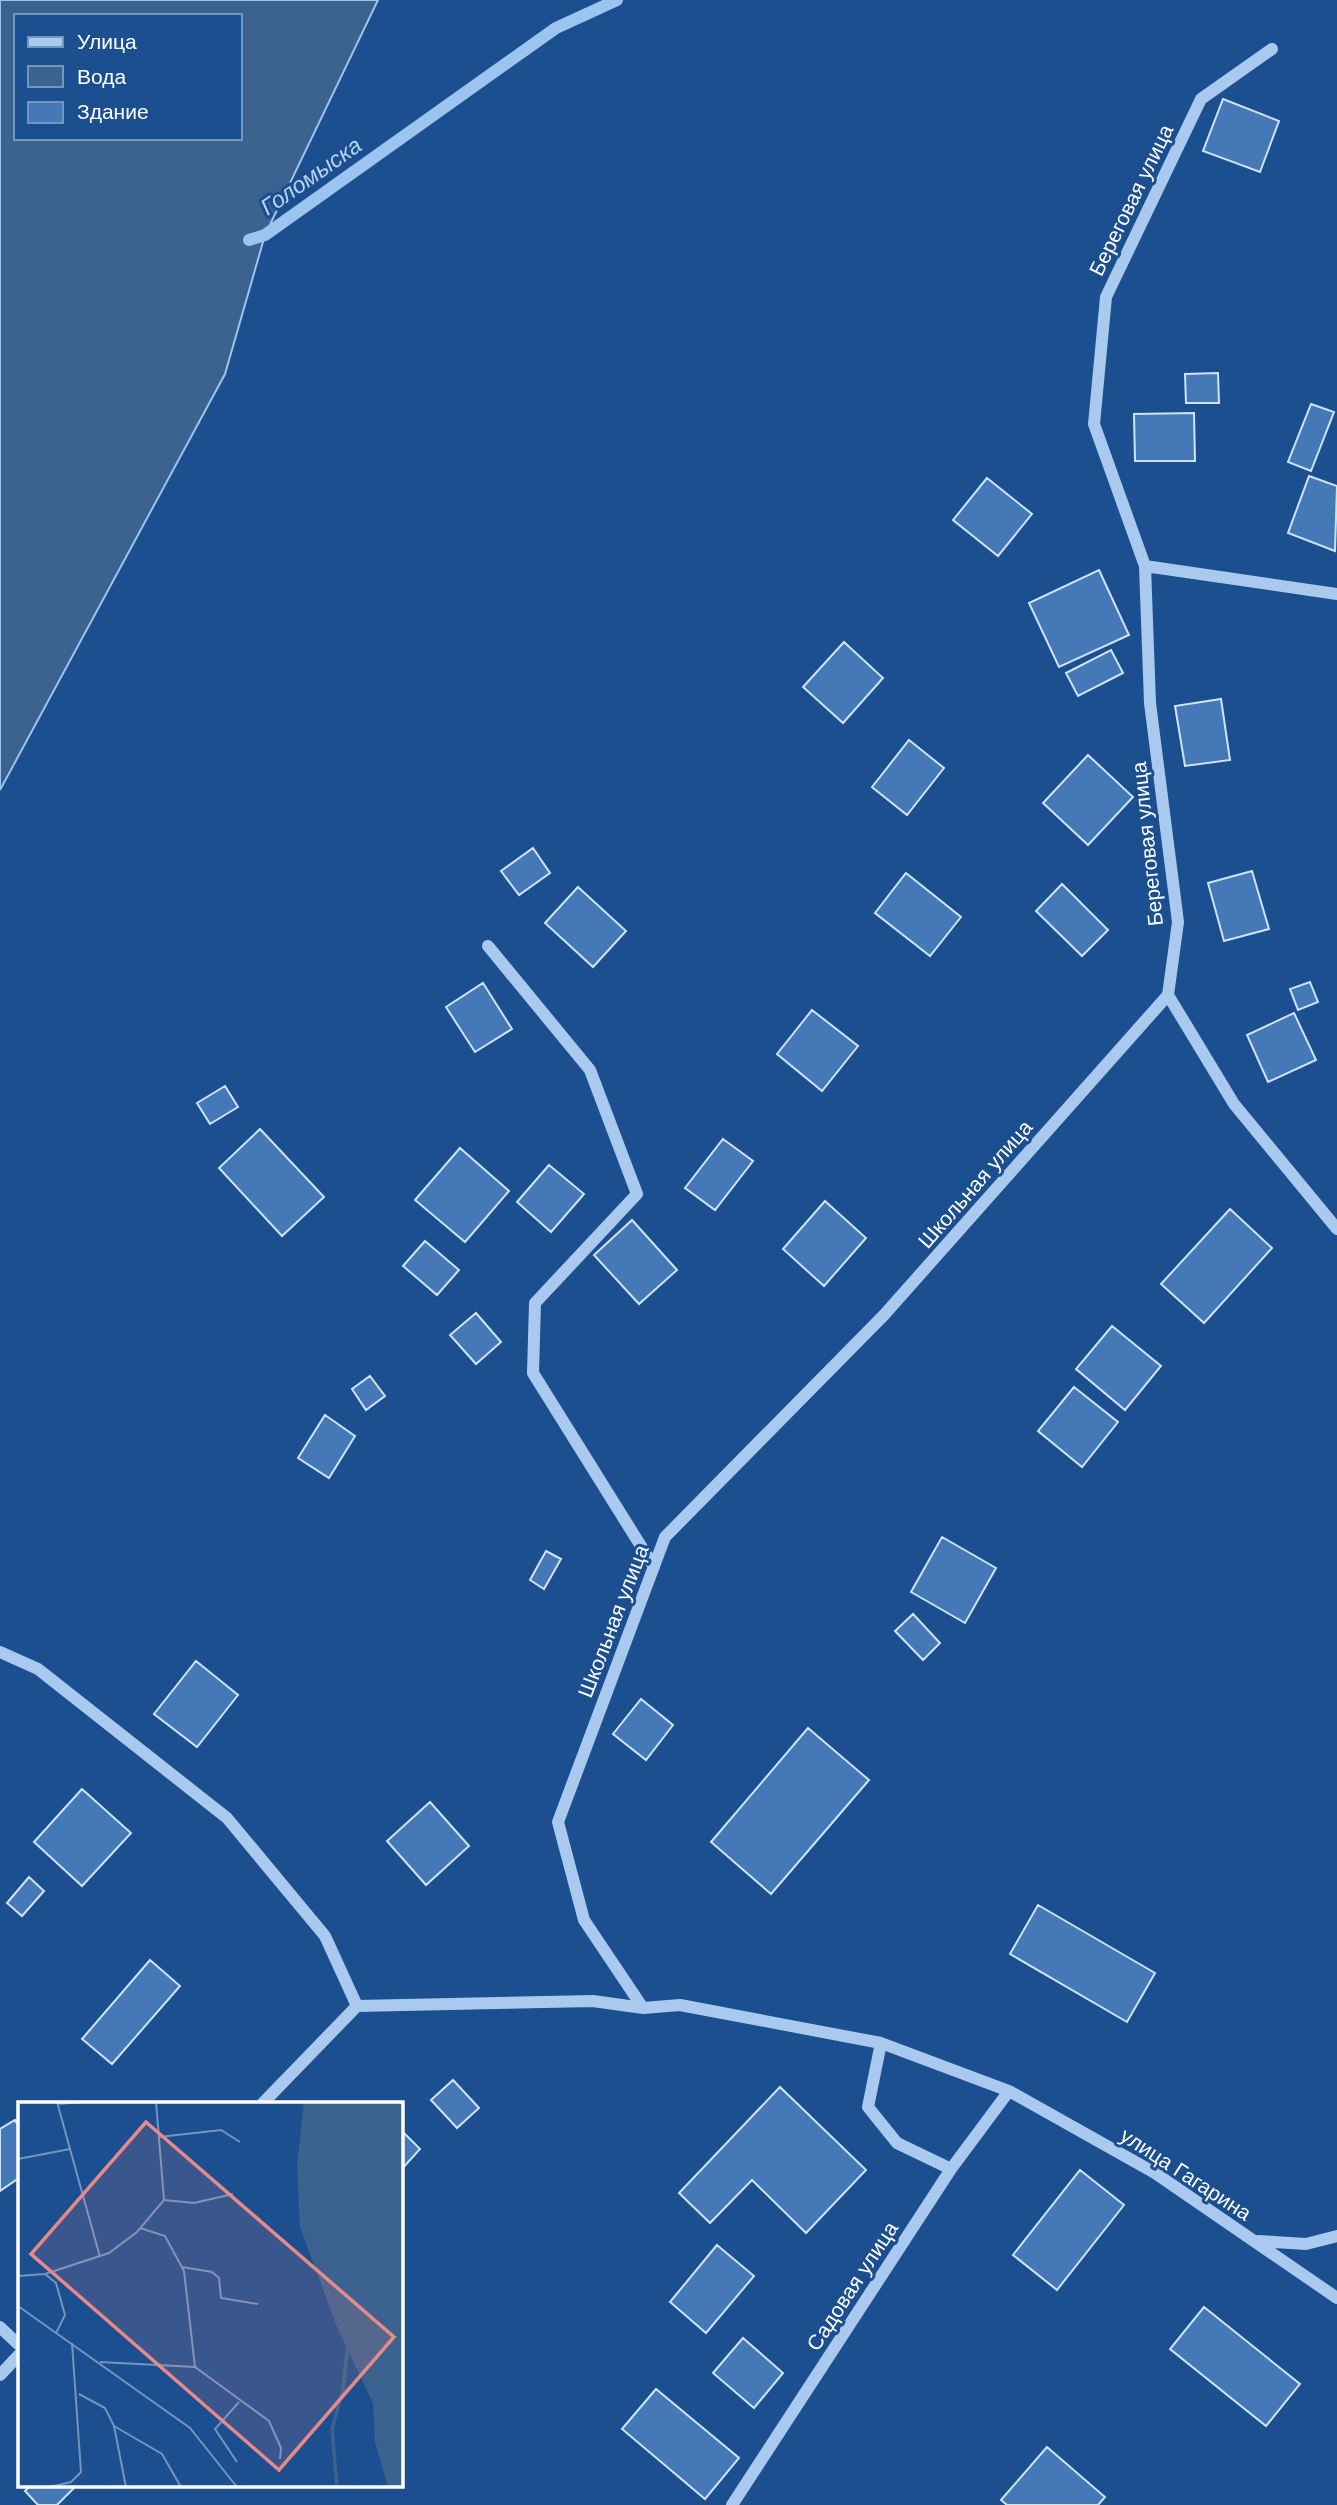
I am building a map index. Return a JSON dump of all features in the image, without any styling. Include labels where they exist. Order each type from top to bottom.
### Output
[{"type":"street","name":"Береговая улица","points":[[1168,995],[1178,922],[1150,703],[1145,566],[1094,424],[1106,297],[1201,99],[1272,49]]},
{"type":"street","points":[[1145,566],[1337,594]]},
{"type":"street","points":[[488,946],[590,1070],[637,1194],[535,1303],[533,1373],[654,1567]]},
{"type":"street","points":[[1168,995],[1234,1104],[1337,1229]]},
{"type":"street","name":"Школьная улица","points":[[642,2008],[584,1920],[558,1822],[665,1537],[884,1315],[1168,995]]},
{"type":"street","points":[[0,1652],[38,1669],[227,1818],[325,1936],[357,2006]]},
{"type":"street","points":[[264,2102],[357,2006],[593,2001],[642,2008]]},
{"type":"street","name":"улица Гагарина","points":[[642,2008],[680,2005],[881,2043],[1009,2091],[1155,2173],[1337,2298]]},
{"type":"street","points":[[881,2043],[868,2107],[897,2143],[951,2169]]},
{"type":"street","name":"Садовая улица","points":[[732,2505],[951,2169],[1009,2091]]},
{"type":"street","points":[[1252,2240],[1306,2244],[1337,2236]]},
{"type":"street","points":[[0,2327],[18,2345]]},
{"type":"street","points":[[0,2375],[18,2356]]},
{"type":"water","points":[[0,0],[378,0],[265,235],[225,374],[0,790]]},
{"type":"building","points":[[1223,99],[1279,121],[1260,172],[1203,151]]},
{"type":"building","points":[[1218,373],[1219,403],[1186,403],[1185,374]]},
{"type":"building","points":[[1311,404],[1334,412],[1311,471],[1288,462]]},
{"type":"building","points":[[1194,413],[1195,461],[1135,461],[1134,414]]},
{"type":"building","points":[[1309,476],[1337,486],[1335,551],[1288,533]]},
{"type":"building","points":[[987,478],[1032,514],[998,556],[953,520]]},
{"type":"building","points":[[1099,570],[1129,635],[1059,667],[1029,603]]},
{"type":"building","points":[[844,642],[883,678],[843,723],[803,687]]},
{"type":"building","points":[[1111,650],[1123,673],[1078,696],[1066,673]]},
{"type":"building","points":[[1221,699],[1230,760],[1185,766],[1175,706]]},
{"type":"building","points":[[909,740],[944,768],[907,815],[872,787]]},
{"type":"building","points":[[1088,755],[1133,797],[1088,845],[1043,803]]},
{"type":"building","points":[[533,848],[550,873],[519,895],[501,871]]},
{"type":"building","points":[[1252,871],[1269,929],[1224,941],[1208,883]]},
{"type":"building","points":[[906,873],[961,917],[930,956],[875,913]]},
{"type":"building","points":[[1062,884],[1108,930],[1082,956],[1036,911]]},
{"type":"building","points":[[578,887],[626,931],[593,967],[545,923]]},
{"type":"building","points":[[1310,982],[1318,1002],[1298,1010],[1290,989]]},
{"type":"building","points":[[483,983],[512,1029],[475,1052],[446,1007]]},
{"type":"building","points":[[812,1010],[858,1046],[822,1091],[777,1054]]},
{"type":"building","points":[[1294,1013],[1316,1060],[1268,1082],[1247,1035]]},
{"type":"building","points":[[225,1086],[238,1107],[210,1124],[197,1103]]},
{"type":"building","points":[[260,1129],[324,1197],[282,1236],[219,1168]]},
{"type":"building","points":[[723,1139],[753,1161],[715,1210],[685,1188]]},
{"type":"building","points":[[460,1148],[509,1191],[465,1242],[415,1200]]},
{"type":"building","points":[[549,1165],[584,1194],[551,1232],[517,1202]]},
{"type":"building","points":[[825,1201],[866,1238],[824,1286],[783,1249]]},
{"type":"building","points":[[1230,1209],[1272,1248],[1204,1323],[1161,1284]]},
{"type":"building","points":[[632,1220],[677,1270],[639,1304],[594,1255]]},
{"type":"building","points":[[425,1241],[459,1270],[437,1295],[403,1266]]},
{"type":"building","points":[[476,1313],[501,1342],[476,1364],[450,1335]]},
{"type":"building","points":[[1112,1326],[1161,1366],[1125,1410],[1076,1369]]},
{"type":"building","points":[[370,1376],[385,1396],[366,1410],[352,1389]]},
{"type":"building","points":[[1074,1387],[1118,1422],[1082,1467],[1038,1431]]},
{"type":"building","points":[[325,1415],[355,1436],[329,1478],[298,1458]]},
{"type":"building","points":[[942,1537],[996,1568],[965,1623],[911,1592]]},
{"type":"building","points":[[546,1551],[561,1559],[544,1589],[530,1580]]},
{"type":"building","points":[[913,1614],[940,1643],[923,1660],[895,1631]]},
{"type":"building","points":[[196,1661],[238,1695],[197,1747],[154,1714]]},
{"type":"building","points":[[641,1699],[673,1725],[646,1760],[613,1734]]},
{"type":"building","points":[[808,1728],[869,1780],[771,1894],[711,1842]]},
{"type":"building","points":[[82,1789],[131,1833],[82,1886],[34,1842]]},
{"type":"building","points":[[430,1802],[469,1846],[426,1885],[387,1841]]},
{"type":"building","points":[[29,1877],[44,1891],[22,1916],[7,1903]]},
{"type":"building","points":[[1038,1905],[1155,1973],[1127,2022],[1010,1954]]},
{"type":"building","points":[[150,1960],[180,1986],[112,2064],[82,2039]]},
{"type":"building","points":[[453,2080],[479,2108],[457,2128],[431,2100]]},
{"type":"building","points":[[780,2087],[866,2170],[806,2233],[752,2180],[710,2223],[679,2193]]},
{"type":"building","points":[[15,2120],[18,2125],[18,2179],[0,2191],[0,2129]]},
{"type":"building","points":[[402,2131],[420,2149],[402,2169]]},
{"type":"building","points":[[1080,2170],[1124,2205],[1057,2290],[1013,2255]]},
{"type":"building","points":[[717,2245],[754,2276],[706,2333],[670,2302]]},
{"type":"building","points":[[1204,2307],[1300,2384],[1266,2426],[1170,2349]]},
{"type":"building","points":[[743,2338],[783,2373],[754,2408],[713,2373]]},
{"type":"building","points":[[656,2389],[739,2458],[705,2499],[622,2429]]},
{"type":"building","points":[[1047,2447],[1105,2497],[1098,2505],[1007,2505],[1001,2500]]},
{"type":"building","points":[[28,2488],[74,2488],[57,2505],[38,2505],[25,2491]]},
{"type":"waterway","name":"Голомыска","points":[[249,240],[265,235],[556,28],[617,0]]}]
